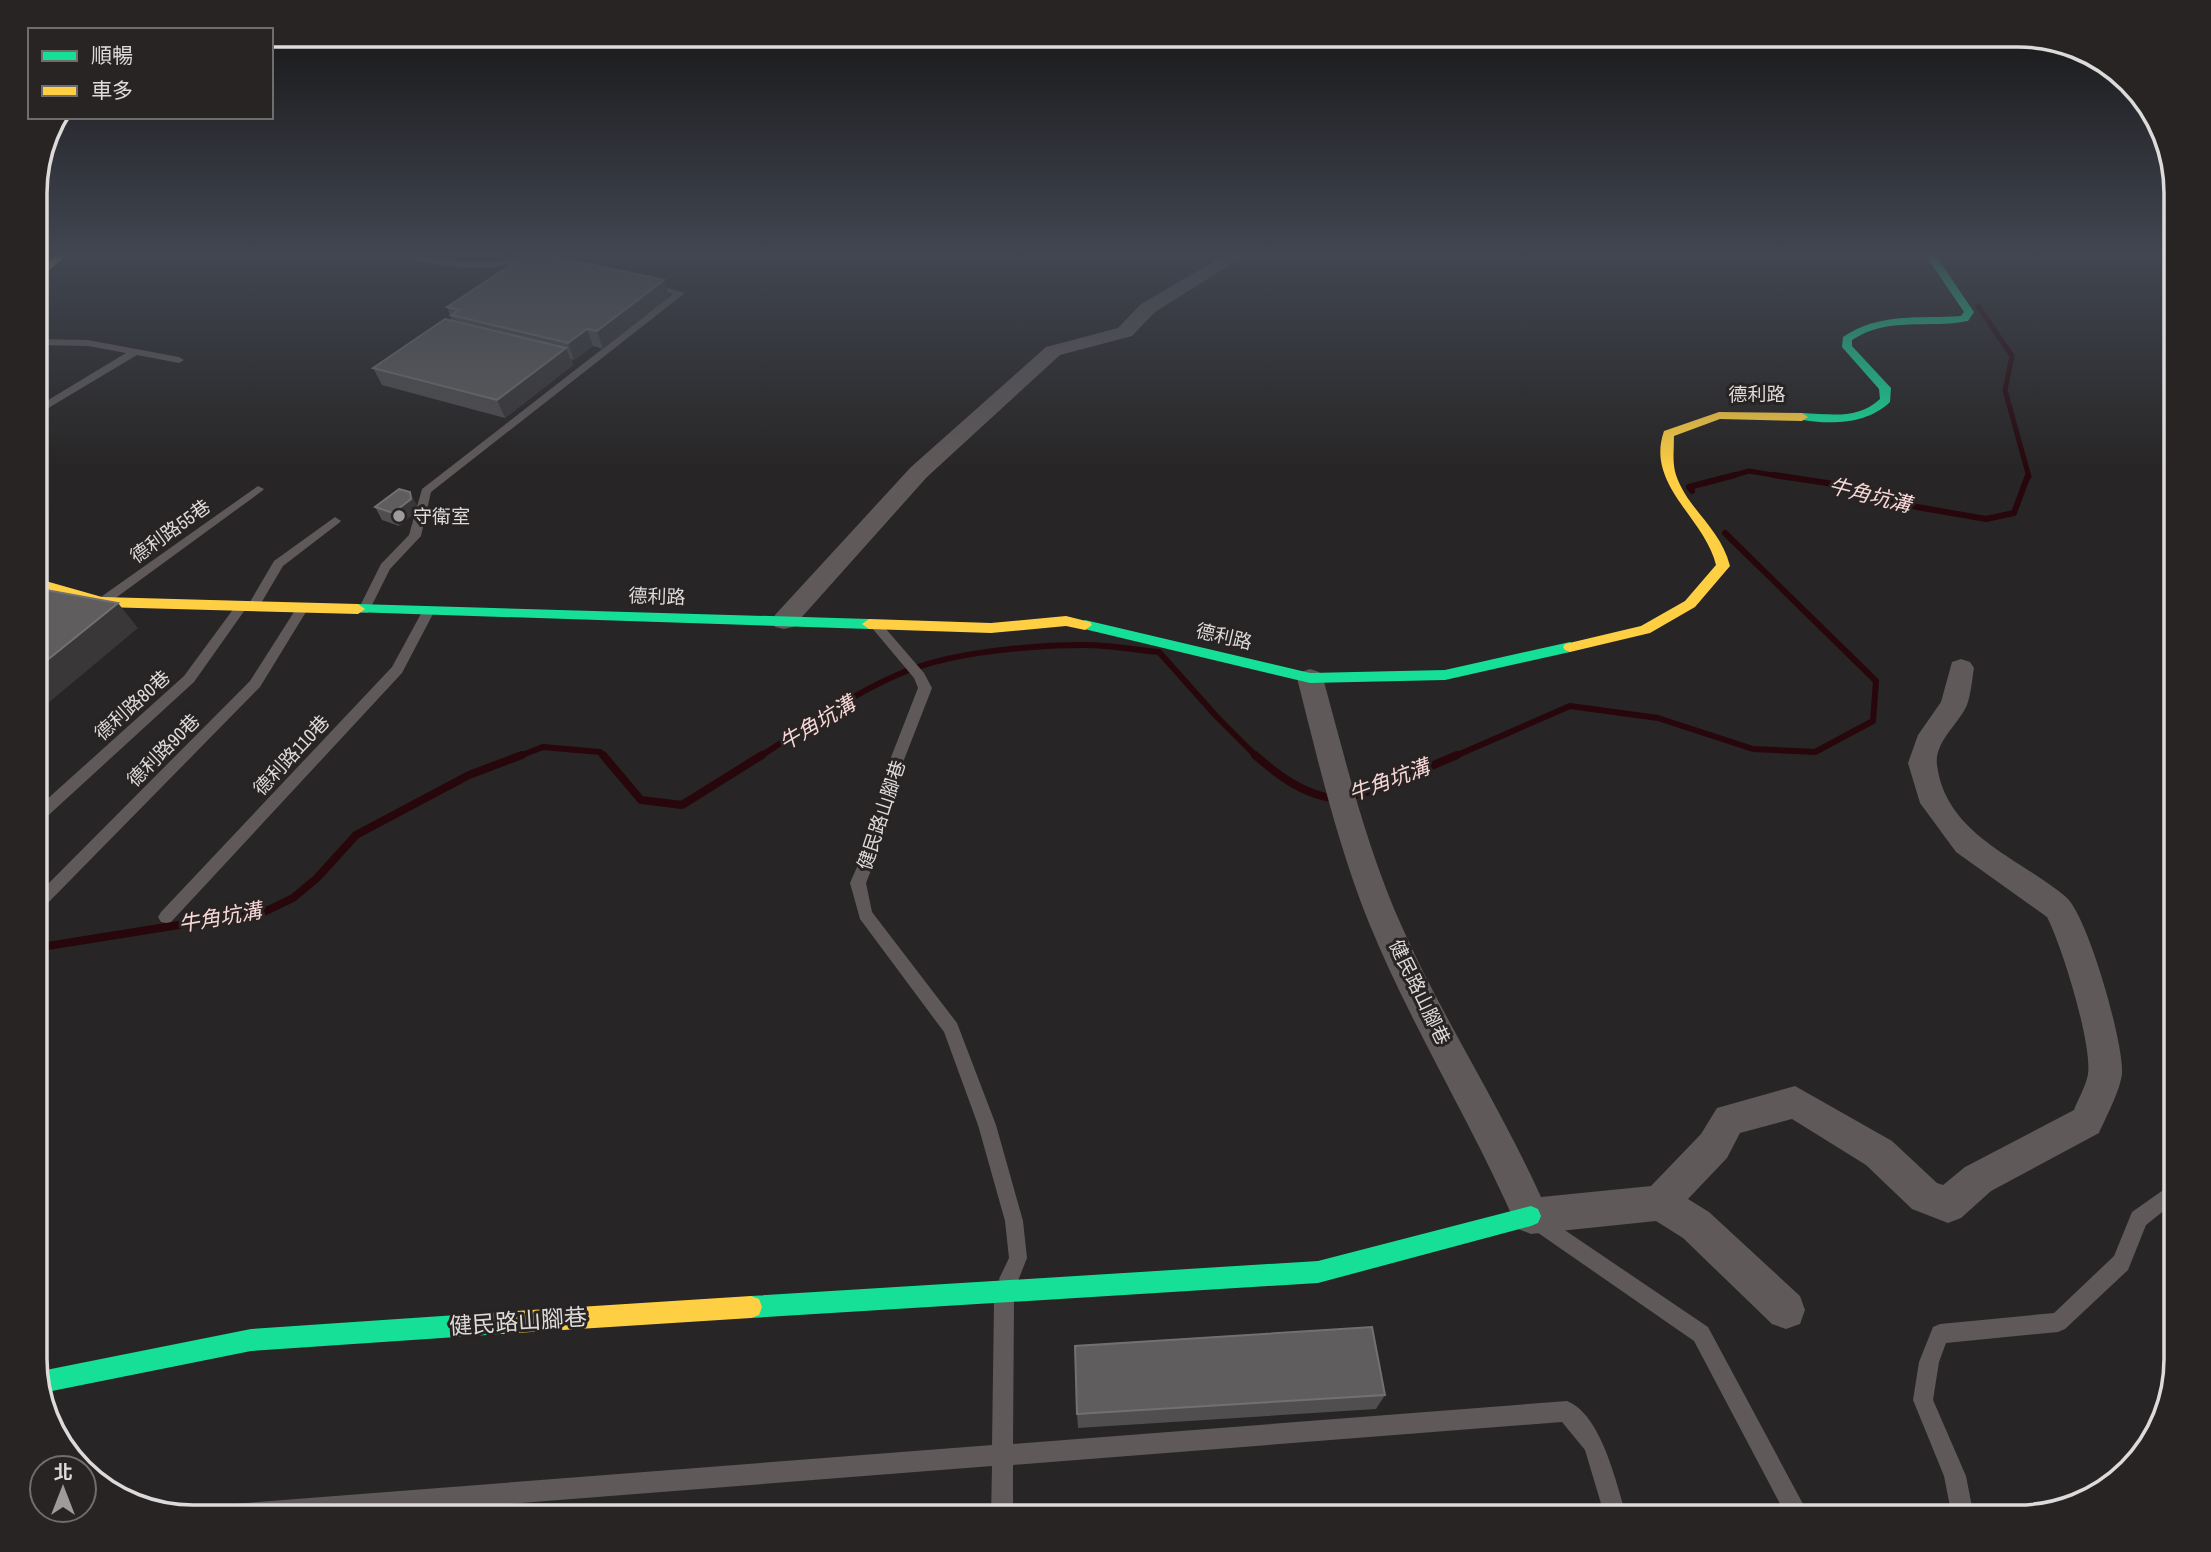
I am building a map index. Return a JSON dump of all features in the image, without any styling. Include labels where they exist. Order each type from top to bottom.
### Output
[{"type":"street","points":[[784,621],[919,472],[1053,351],[1125,332],[1131,325]]},
{"type":"street","name":"德利路","points":[[48,586],[102,601],[247,607],[429,610],[991,628],[1066,621],[1310,678],[1445,675],[1645,630],[1690,604],[1723,566],[1723,554],[1700,516],[1670,476],[1668,434],[1719,415],[1859,418],[1877,411],[1886,400],[1885,388],[1847,347],[1847,339],[1853,332],[1871,325]]},
{"type":"street","points":[[1786,1310],[1696,1225],[1660,1203],[1714,1146],[1729,1120],[1795,1102],[1879,1153],[1925,1196],[1948,1205],[1978,1179],[2087,1121],[2105,1074],[2100,1029],[2071,933],[2058,908],[1966,844],[1934,803],[1922,763],[1932,735],[1954,704],[1961,668]]},
{"type":"street","name":"健民路山腳巷","points":[[1310,678],[1368,883],[1419,993],[1488,1123],[1531,1216]]},
{"type":"street","name":"健民路山腳巷","points":[[49,1380],[251,1340],[302,1335],[1318,1272],[1531,1216],[1660,1203]]},
{"type":"lane","points":[[365,610],[385,567],[415,536],[426,491],[638,325]]},
{"type":"lane","points":[[48,342],[88,343],[179,360]]},
{"type":"lane","points":[[48,405],[135,352]]},
{"type":"lane","name":"德利路55巷","points":[[102,601],[258,489]]},
{"type":"lane","name":"德利路80巷","points":[[48,807],[189,679],[278,564],[335,521]]},
{"type":"lane","name":"德利路90巷","points":[[48,895],[255,684],[303,607]]},
{"type":"lane","name":"德利路110巷","points":[[166,916],[397,670],[429,610]]},
{"type":"lane","name":"健民路山腳巷","points":[[876,624],[915,670],[925,688],[895,765],[878,835],[858,883],[865,914],[951,1028],[987,1125],[1014,1221],[1018,1258],[1002,1293]]},
{"type":"lane","points":[[1961,1505],[1955,1476],[1923,1400],[1929,1362],[1940,1334],[2058,1322],[2121,1263],[2139,1219],[2164,1199]]},
{"type":"lane","points":[[1531,1216],[1701,1334],[1793,1505]]},
{"type":"lane","points":[[1002,1293],[1005,1306],[1002,1505]]},
{"type":"lane","points":[[363,1505],[1567,1411],[1594,1444],[1612,1505]]},
{"type":"building","points":[[436,325],[472,325],[566,348],[497,400],[373,368]]},
{"type":"building","points":[[495,325],[604,325],[597,331],[587,329],[568,343]]},
{"type":"building","points":[[399,489],[410,492],[411,499],[393,513],[375,507]]},
{"type":"building","points":[[48,590],[118,603],[48,660]]},
{"type":"building","points":[[1372,1327],[1385,1395],[1077,1414],[1075,1346]]},
{"type":"waterway","name":"牛角坑溝","points":[[1991,325],[2012,356],[2005,390],[2029,477]]},
{"type":"waterway","name":"牛角坑溝","points":[[1735,475],[1749,471],[1785,477]]},
{"type":"waterway","name":"牛角坑溝","points":[[1692,491],[1689,487],[1735,475]]},
{"type":"waterway","name":"牛角坑溝","points":[[1728,477],[1735,475]]},
{"type":"waterway","name":"牛角坑溝","points":[[1774,475],[1827,483],[1917,507],[1986,519],[2014,513],[2028,475]]},
{"type":"waterway","name":"牛角坑溝","points":[[1453,757],[1570,706],[1658,718],[1753,749],[1815,752],[1873,721],[1876,681],[1725,533]]},
{"type":"waterway","name":"牛角坑溝","points":[[759,757],[859,694],[921,666],[959,656],[1002,650],[1085,645],[1159,652],[1255,755]]},
{"type":"waterway","name":"牛角坑溝","points":[[517,757],[543,747],[600,752],[604,757]]},
{"type":"waterway","name":"牛角坑溝","points":[[48,946],[266,911],[293,898],[317,878],[356,835],[469,775],[522,755]]},
{"type":"waterway","name":"牛角坑溝","points":[[603,755],[641,800],[682,805],[762,755]]},
{"type":"waterway","name":"牛角坑溝","points":[[1255,755],[1293,784],[1314,794],[1337,799]]},
{"type":"waterway","name":"牛角坑溝","points":[[1349,797],[1385,786],[1457,755]]},
{"type":"traffic: fast","points":[[1802,417],[1858,416],[1878,408],[1886,400],[1885,388],[1847,347],[1847,339],[1873,325]]},
{"type":"traffic: fast","points":[[358,609],[869,624]]},
{"type":"traffic: fast","points":[[1085,625],[1310,678],[1445,675],[1570,647]]},
{"type":"traffic: fast","points":[[751,1307],[1318,1272],[1531,1216]]},
{"type":"traffic: fast","points":[[49,1380],[251,1340],[501,1323]]},
{"type":"traffic: slow","points":[[1570,647],[1645,630],[1690,604],[1723,566],[1715,541],[1671,478],[1667,462],[1668,434],[1719,415],[1802,417]]},
{"type":"traffic: slow","points":[[48,586],[102,602],[358,609]]},
{"type":"traffic: slow","points":[[869,624],[991,628],[1066,621],[1085,625]]},
{"type":"traffic: slow","points":[[501,1323],[751,1307]]},
{"type":"place","name":"守衛室","points":[[399,516]]}]
